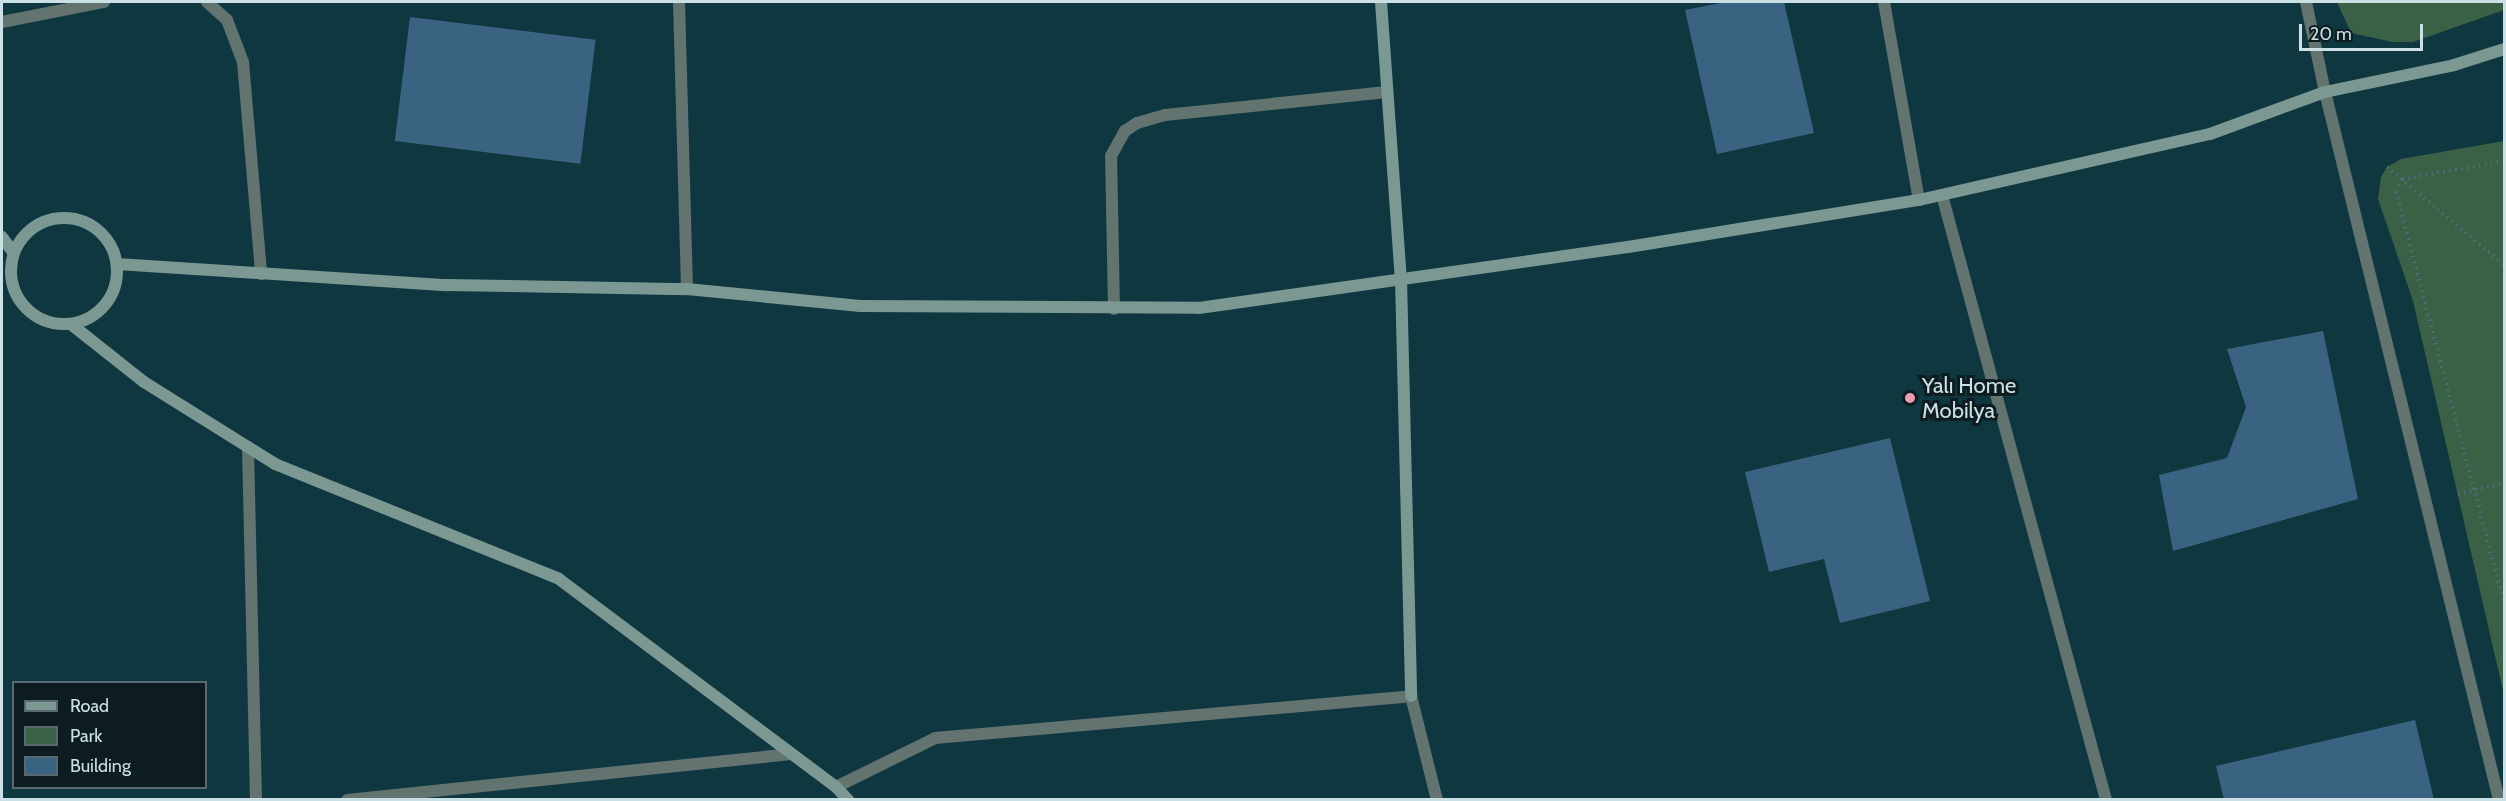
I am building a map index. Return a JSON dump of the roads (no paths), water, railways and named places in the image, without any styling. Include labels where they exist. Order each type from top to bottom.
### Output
[{"type":"street","points":[[2,22],[104,2]]},
{"type":"street","points":[[207,2],[227,20],[243,62],[261,274]]},
{"type":"street","points":[[679,2],[687,289]]},
{"type":"street","points":[[1381,2],[1401,279],[1411,696],[1437,800]]},
{"type":"street","points":[[1884,2],[1919,200]]},
{"type":"street","points":[[2306,2],[2325,92],[2499,800]]},
{"type":"street","points":[[117,264],[446,285],[687,289],[860,306],[1199,308],[1628,247],[1919,200],[2210,134],[2325,92],[2454,65],[2505,49]]},
{"type":"street","points":[[1114,309],[1111,156],[1125,131],[1137,123],[1158,116],[1388,92]]},
{"type":"street","points":[[1942,195],[2106,800]]},
{"type":"street","points":[[70,218],[92,226],[109,242],[117,264],[114,291],[98,313],[72,325],[45,322],[22,306],[10,280],[13,252],[26,232],[46,220],[70,218]]},
{"type":"street","points":[[2,237],[13,252]]},
{"type":"street","points":[[72,325],[144,382],[275,464],[559,579],[836,787],[848,800]]},
{"type":"street","points":[[248,447],[256,800]]},
{"type":"street","points":[[836,787],[935,738],[1411,696]]},
{"type":"street","points":[[347,800],[791,754]]},
{"type":"place","name":"Yalı Home Mobilya","points":[[1910,398]]}]
